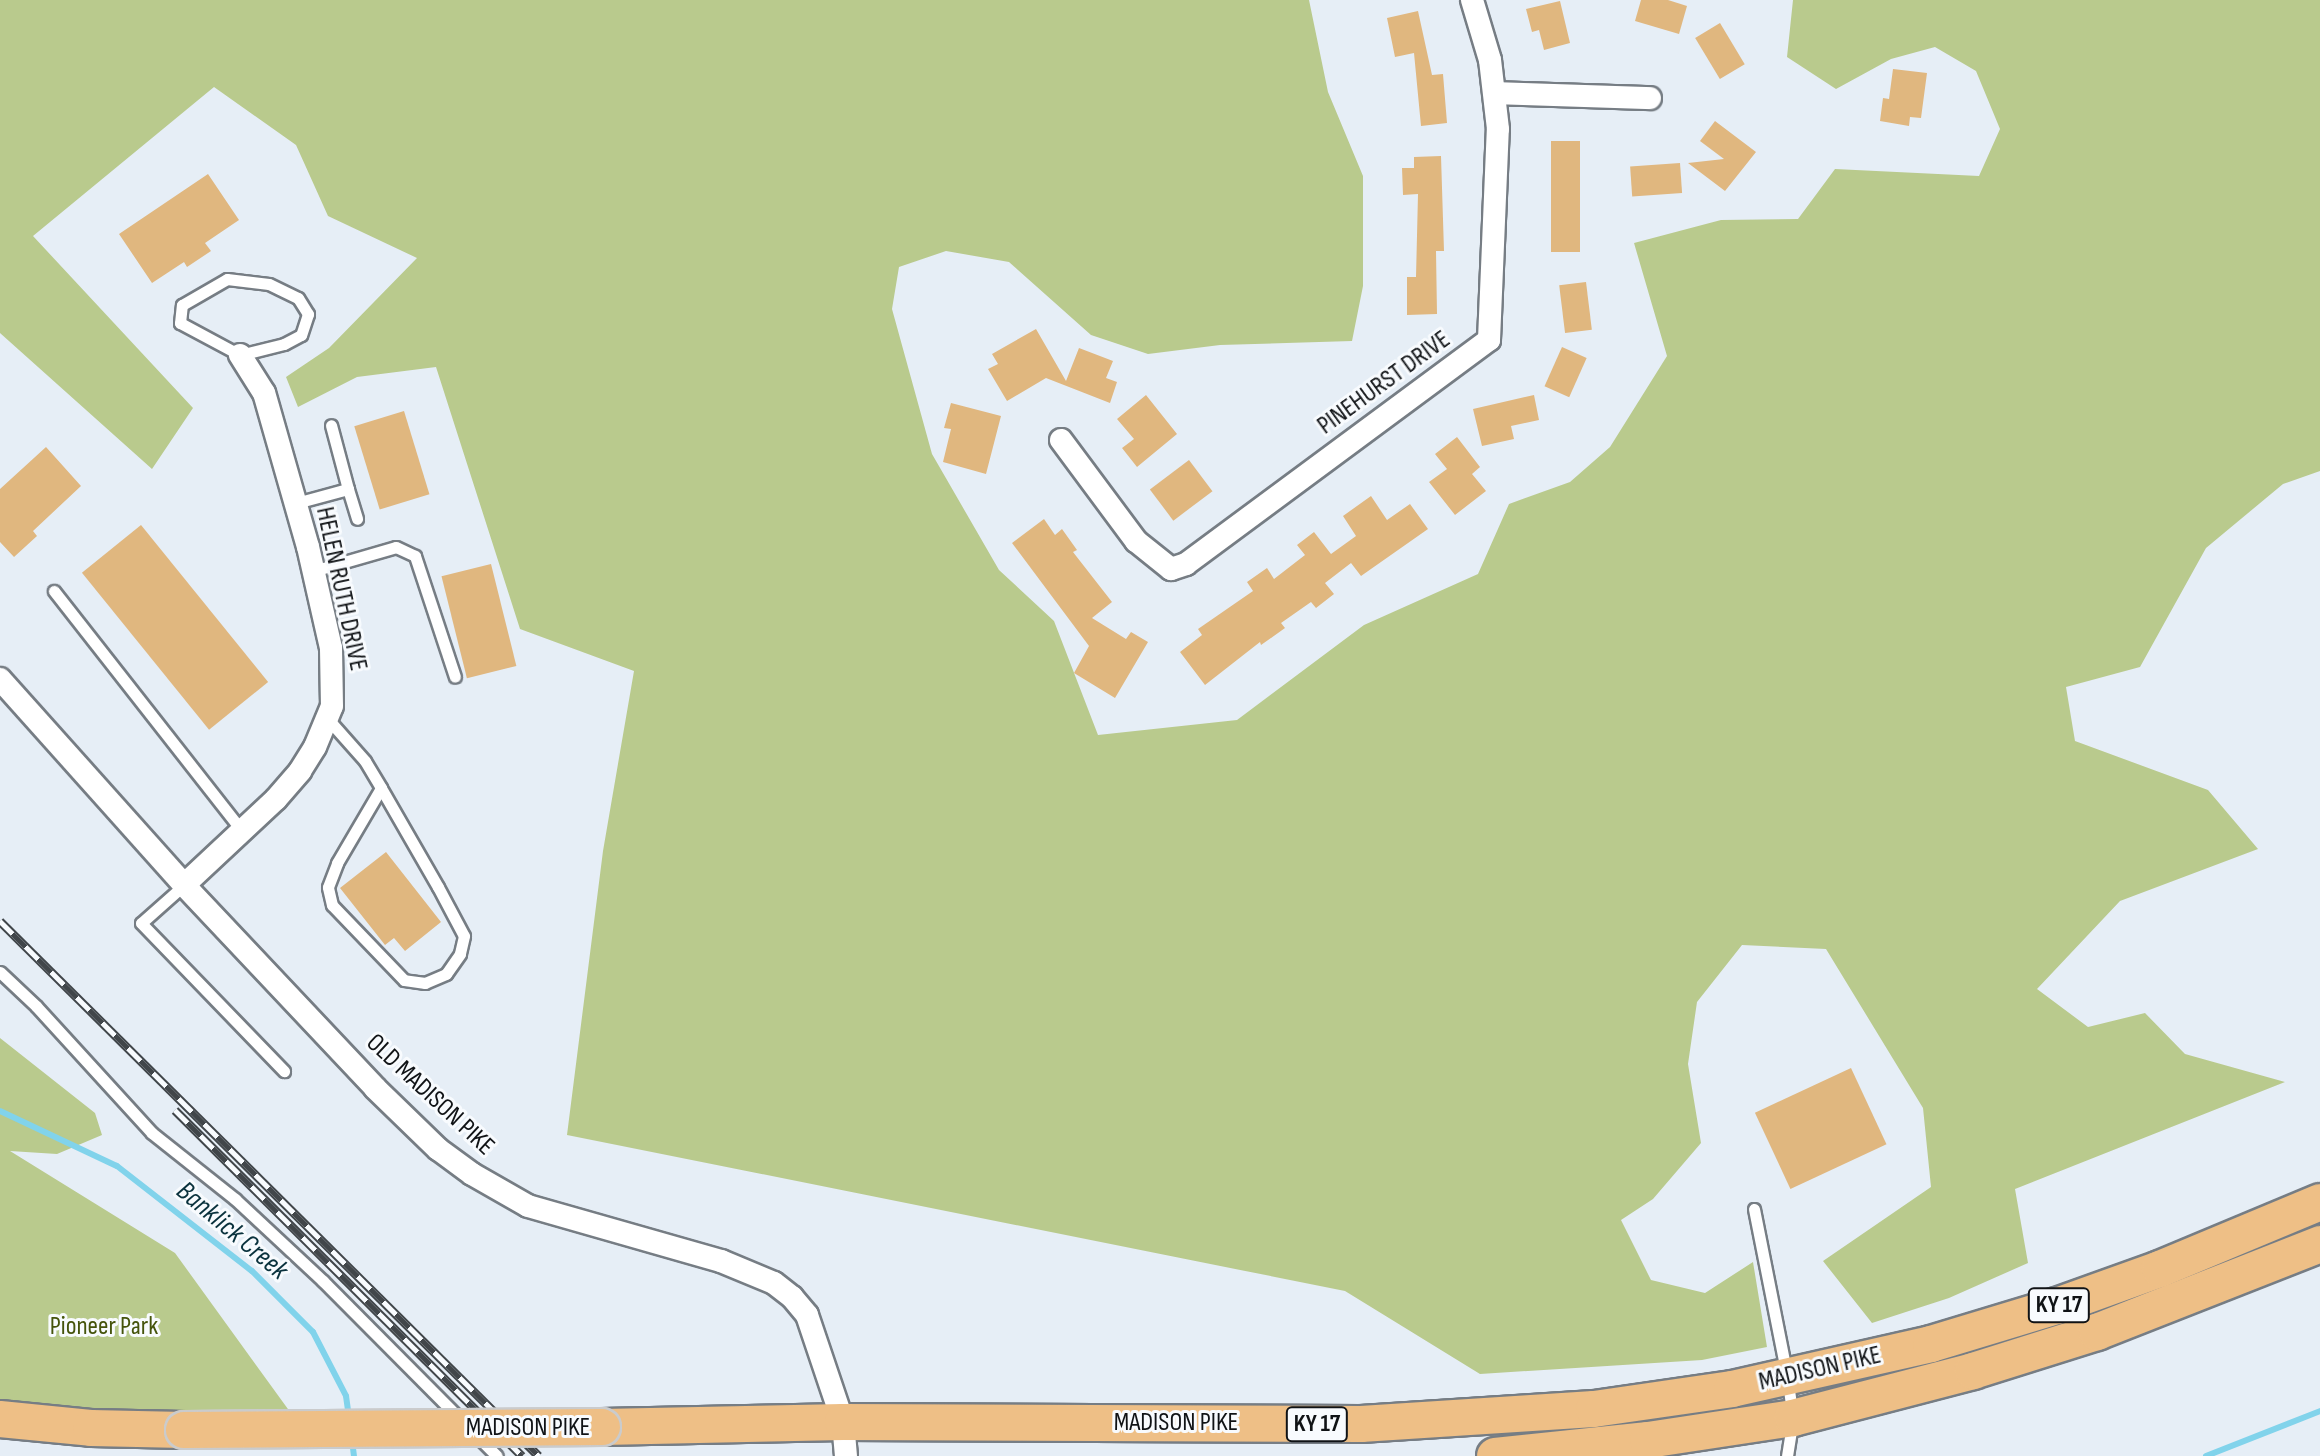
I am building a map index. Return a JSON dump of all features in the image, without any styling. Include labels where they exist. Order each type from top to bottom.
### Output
[{"type":"main road","name":"MADISON PIKE","points":[[0,1419],[91,1428],[602,1427],[845,1439],[1361,1424],[1479,1419],[1594,1409],[1732,1389],[1931,1344],[2057,1306],[2160,1269],[2320,1202]]},
{"type":"main road","name":"MADISON PIKE","points":[[1495,1456],[1648,1440],[1793,1418],[1973,1371],[2097,1332],[2320,1244]]},
{"type":"street","name":"PINEHURST DRIVE","points":[[1061,440],[1136,541],[1171,569],[1186,564],[1489,340],[1498,129],[1496,93],[1472,0]]},
{"type":"street","points":[[1496,93],[1650,98]]},
{"type":"street","name":"HELEN RUTH DRIVE","points":[[184,885],[300,771],[327,717],[334,684],[331,648],[296,503],[264,393],[240,355]]},
{"type":"street","name":"OLD MADISON PIKE","points":[[0,679],[184,885],[375,1088],[438,1149],[472,1174],[528,1206],[721,1261],[774,1283],[792,1297],[807,1315],[845,1439]]},
{"type":"lane","points":[[227,279],[269,284],[298,298],[308,314],[301,335],[284,344],[240,355],[180,323],[182,305],[227,279]]},
{"type":"lane","points":[[331,425],[357,519]]},
{"type":"lane","points":[[296,503],[348,489]]},
{"type":"lane","points":[[313,571],[396,547],[415,556],[455,677]]},
{"type":"lane","points":[[54,591],[242,831]]},
{"type":"lane","points":[[327,717],[365,761],[381,788],[464,936],[460,954],[446,974],[425,983],[404,980],[332,905],[328,887],[337,863],[381,788]]},
{"type":"lane","points":[[184,885],[141,923],[284,1071]]},
{"type":"lane","points":[[0,972],[36,1006],[152,1133],[235,1199],[323,1281],[497,1456]]},
{"type":"lane","points":[[1754,1209],[1793,1418],[1787,1456]]},
{"type":"green space","points":[[0,0],[1309,0],[1328,92],[1363,176],[1363,286],[1352,341],[1220,345],[1148,354],[1091,335],[1009,262],[946,251],[899,267],[892,309],[932,454],[999,570],[1054,621],[1098,735],[1237,720],[1364,625],[1478,574],[1509,504],[1570,482],[1610,447],[1667,356],[1634,243],[1721,220],[1798,219],[1835,169],[1979,176],[2000,129],[1976,71],[1935,47],[1891,59],[1836,89],[1787,57],[1793,0],[2320,0],[2320,471],[2283,484],[2206,548],[2140,667],[2066,687],[2075,741],[2208,790],[2258,849],[2120,901],[2037,989],[2088,1027],[2145,1013],[2185,1054],[2285,1082],[2015,1189],[2028,1263],[1949,1298],[1872,1323],[1823,1261],[1931,1187],[1923,1108],[1826,949],[1742,945],[1697,1002],[1688,1064],[1701,1143],[1653,1199],[1621,1220],[1651,1280],[1705,1293],[1753,1262],[1767,1347],[1702,1360],[1480,1374],[1345,1291],[567,1135],[603,851],[634,671],[520,629],[436,367],[357,377],[298,407],[286,377],[329,348],[417,258],[328,216],[296,145],[214,87],[33,236],[193,408],[152,469],[0,333]]},
{"type":"green space","name":"Pioneer Park","points":[[0,1038],[95,1113],[102,1135],[57,1154],[10,1151],[175,1253],[293,1416],[0,1419]]},
{"type":"building","points":[[1641,0],[1668,0],[1687,6],[1679,34],[1635,21]]},
{"type":"building","points":[[1560,1],[1570,43],[1544,50],[1539,30],[1532,32],[1526,9]]},
{"type":"building","points":[[1418,11],[1432,75],[1443,74],[1447,123],[1421,126],[1414,53],[1395,57],[1387,18]]},
{"type":"building","points":[[1720,23],[1745,64],[1720,79],[1695,38]]},
{"type":"building","points":[[1893,69],[1927,73],[1921,118],[1910,117],[1909,126],[1880,121],[1883,98],[1889,99]]},
{"type":"building","points":[[1715,121],[1756,152],[1725,191],[1688,163],[1724,159],[1700,141]]},
{"type":"building","points":[[1551,141],[1580,141],[1580,252],[1551,252]]},
{"type":"building","points":[[1441,156],[1444,251],[1436,251],[1437,314],[1407,315],[1407,277],[1416,277],[1418,194],[1403,195],[1402,168],[1414,168],[1414,157]]},
{"type":"building","points":[[1680,163],[1682,193],[1632,196],[1630,166]]},
{"type":"building","points":[[208,174],[239,220],[205,243],[211,251],[187,267],[184,262],[152,283],[119,234]]},
{"type":"building","points":[[1586,282],[1592,330],[1565,333],[1559,285]]},
{"type":"building","points":[[1036,329],[1066,381],[1079,348],[1113,361],[1106,378],[1117,382],[1110,403],[1046,378],[1007,401],[988,369],[998,364],[992,354]]},
{"type":"building","points":[[1562,347],[1587,358],[1569,397],[1545,386]]},
{"type":"building","points":[[1146,395],[1177,434],[1137,467],[1122,448],[1134,439],[1117,419]]},
{"type":"building","points":[[1534,395],[1539,420],[1511,426],[1514,439],[1482,446],[1473,409]]},
{"type":"building","points":[[951,403],[1001,416],[986,474],[943,462],[951,429],[944,428]]},
{"type":"building","points":[[404,411],[429,494],[380,509],[354,426]]},
{"type":"building","points":[[1457,437],[1480,467],[1472,474],[1486,491],[1455,515],[1429,482],[1447,469],[1435,454]]},
{"type":"building","points":[[46,447],[81,486],[33,531],[37,536],[14,557],[0,542],[0,489]]},
{"type":"building","points":[[1189,460],[1212,491],[1173,521],[1150,489]]},
{"type":"building","points":[[1371,496],[1387,520],[1410,504],[1428,529],[1361,576],[1351,563],[1325,583],[1334,594],[1316,608],[1311,602],[1281,623],[1285,628],[1261,645],[1260,642],[1205,685],[1180,652],[1202,635],[1198,629],[1253,591],[1247,582],[1267,568],[1274,579],[1305,555],[1297,545],[1314,532],[1331,554],[1356,536],[1343,516]]},
{"type":"building","points":[[1044,519],[1055,535],[1062,529],[1077,550],[1073,552],[1112,602],[1092,618],[1126,639],[1131,632],[1148,642],[1115,698],[1074,673],[1089,646],[1012,543]]},
{"type":"building","points":[[141,525],[268,682],[209,730],[82,573]]},
{"type":"building","points":[[491,564],[516,666],[467,678],[442,576]]},
{"type":"building","points":[[386,852],[441,922],[405,951],[394,938],[385,945],[340,888]]},
{"type":"building","points":[[1851,1068],[1886,1144],[1790,1189],[1755,1113]]},
{"type":"waterway","name":"Banklick Creek","points":[[0,1111],[117,1166],[252,1271],[313,1332],[346,1396],[349,1417]]},
{"type":"waterway","name":"Banklick Creek","points":[[2206,1456],[2320,1411]]},
{"type":"waterway","name":"Banklick Creek","points":[[352,1440],[354,1456]]},
{"type":"railway","points":[[0,921],[539,1456]]},
{"type":"railway","points":[[175,1110],[522,1456]]}]
